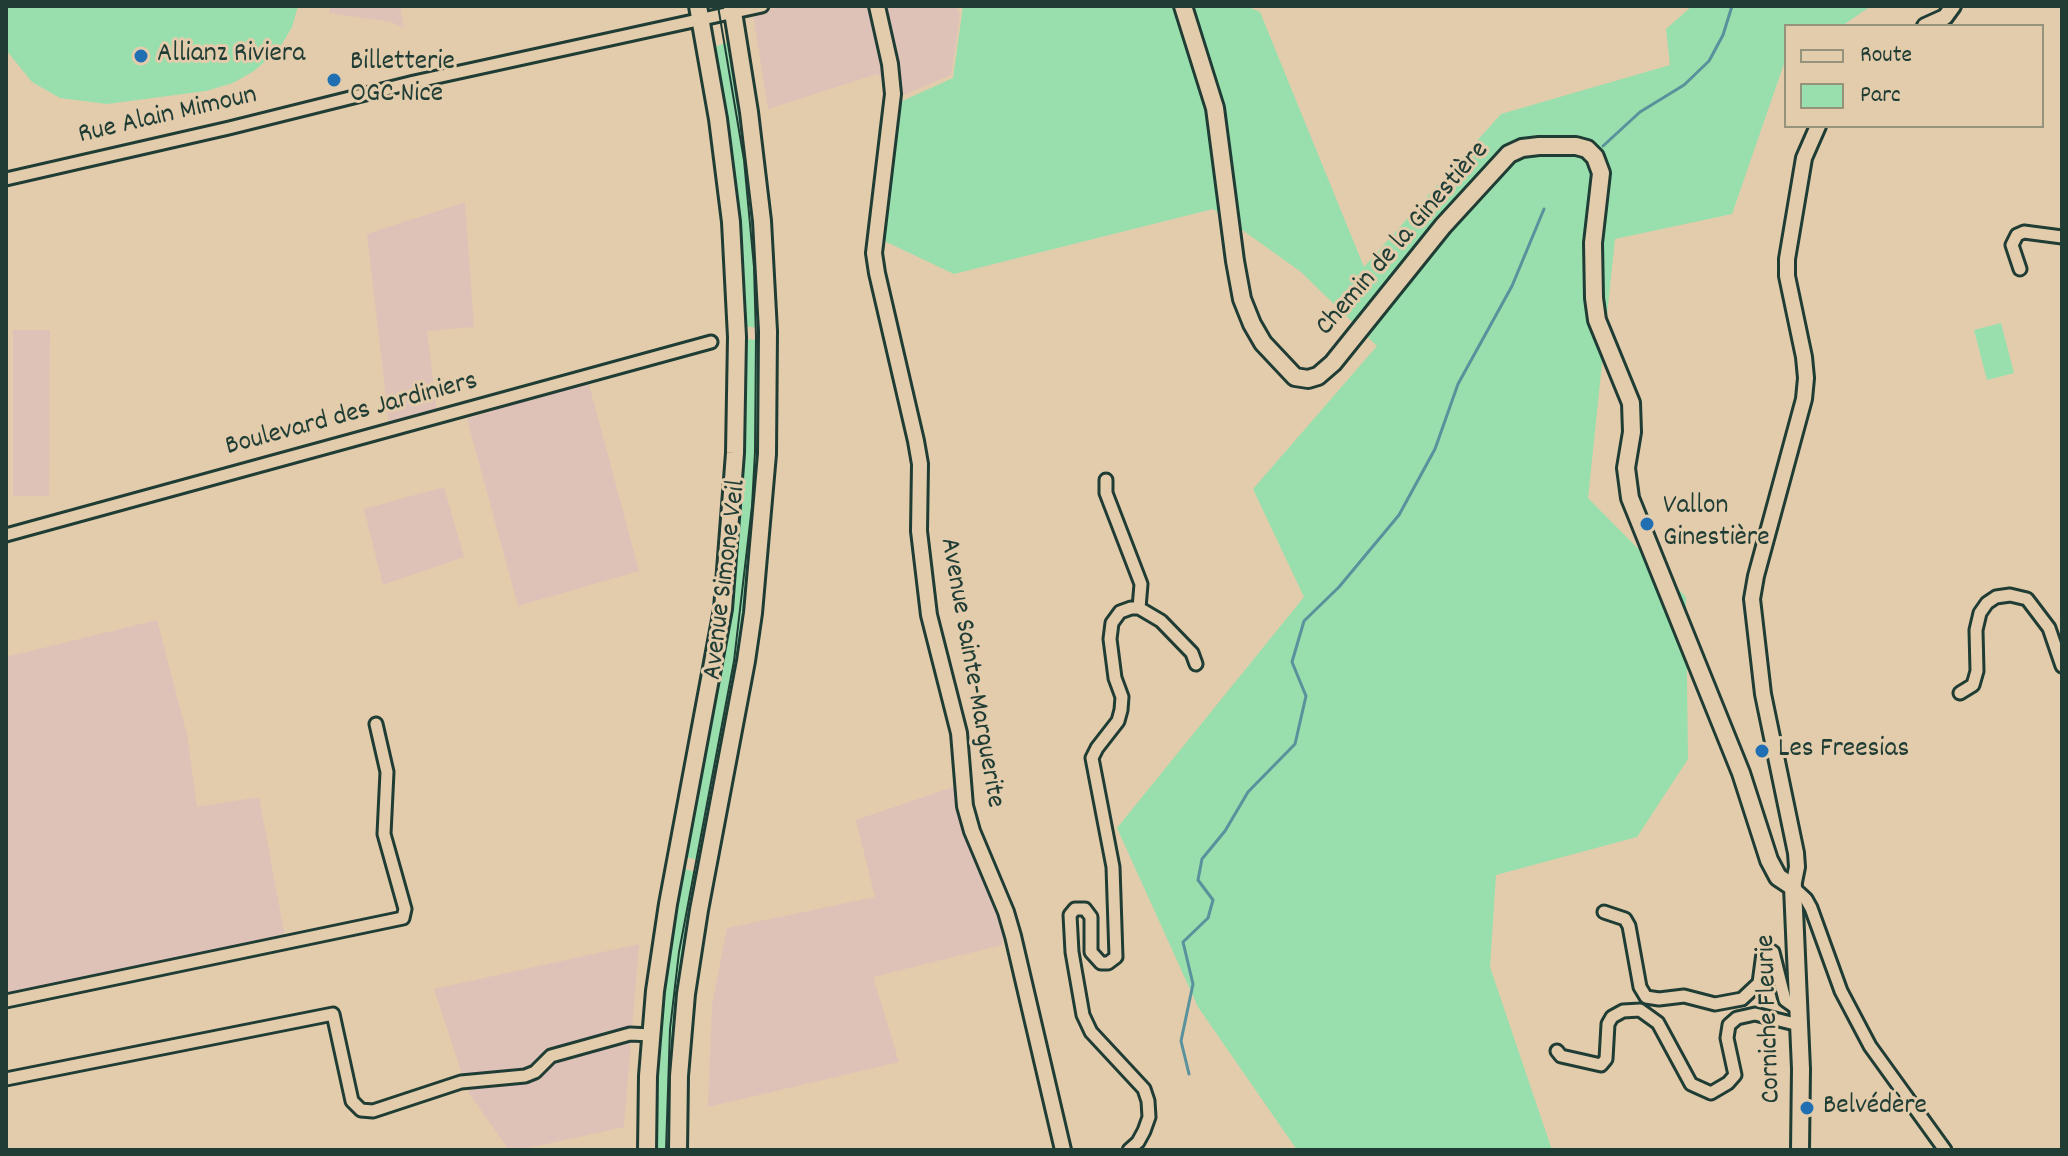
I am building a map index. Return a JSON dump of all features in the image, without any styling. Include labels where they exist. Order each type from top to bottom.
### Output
[{"type":"main road","name":"Chemin de la Ginestière","points":[[1183,6],[1215,108],[1242,299],[1263,343],[1295,377],[1308,379],[1318,376],[1333,363],[1443,226],[1509,154],[1522,148],[1576,146],[1587,149],[1595,157],[1601,173],[1593,243],[1594,298],[1597,320],[1631,403],[1633,418],[1626,468],[1630,498],[1741,773],[1769,860],[1778,877],[1793,887]]},
{"type":"main road","name":"Avenue Simone Veil","points":[[678,1150],[679,1076],[689,967],[746,661],[767,454],[768,331],[762,221],[749,112],[732,10]]},
{"type":"main road","name":"Avenue Simone Veil","points":[[647,1150],[651,1035],[668,904],[723,609],[735,453],[737,337],[731,222],[700,13]]},
{"type":"main road","name":"Corniche Fleurie","points":[[1793,887],[1799,1017],[1800,1150]]},
{"type":"street","name":"Rue Alain Mimoun","points":[[6,179],[700,13],[762,6]]},
{"type":"street","name":"Avenue Sainte-Marguerite","points":[[877,6],[890,64],[893,94],[874,253],[916,441],[920,477],[919,531],[927,600],[959,733],[965,806],[1013,936],[1063,1150]]},
{"type":"street","points":[[1929,24],[1945,17],[1953,6]]},
{"type":"street","points":[[1817,128],[1804,158],[1787,259],[1787,276],[1804,357],[1804,399],[1752,599],[1763,694],[1796,853],[1793,887],[1811,908],[1841,991],[1870,1046],[1945,1150]]},
{"type":"street","points":[[2020,269],[2012,245],[2017,235],[2024,232],[2062,237]]},
{"type":"street","name":"Boulevard des Jardiniers","points":[[6,535],[711,342]]},
{"type":"street","points":[[1106,480],[1106,493],[1141,584],[1139,608]]},
{"type":"street","points":[[1960,693],[1973,685],[1977,671],[1976,630],[1980,613],[1996,597],[2010,595],[2027,599],[2049,628],[2062,666]]},
{"type":"street","points":[[1129,1150],[1144,1131],[1149,1117],[1148,1101],[1144,1089],[1091,1032],[1083,1015],[1072,952],[1070,915],[1075,909],[1085,909],[1091,917],[1091,952],[1101,963],[1108,963],[1116,957],[1113,867],[1092,758],[1118,721],[1121,710],[1122,697],[1115,678],[1110,639],[1112,623],[1120,612],[1139,608],[1161,621],[1192,653],[1196,664]]},
{"type":"street","points":[[6,1001],[403,918],[405,909],[384,834],[387,772],[376,724]]},
{"type":"street","points":[[1604,912],[1625,919],[1629,926],[1640,987],[1646,997],[1684,996],[1715,1004],[1742,999],[1759,983],[1763,953],[1767,949],[1773,952],[1785,1000],[1799,1017]]},
{"type":"street","points":[[1557,1051],[1561,1056],[1601,1065],[1606,1059],[1608,1024],[1612,1017],[1623,1011],[1640,1010],[1658,1023],[1691,1084],[1711,1093],[1735,1075],[1727,1038],[1729,1025],[1737,1018],[1755,1014],[1799,1017]]},
{"type":"street","points":[[6,1079],[333,1014],[352,1101],[361,1110],[373,1111],[461,1082],[525,1076],[535,1072],[551,1056],[630,1034],[651,1035]]},
{"type":"shaded area","points":[[330,6],[400,6],[404,28],[391,22],[329,13]]},
{"type":"shaded area","points":[[784,6],[956,6],[960,15],[951,75],[901,96],[877,74],[768,109],[753,14]]},
{"type":"shaded area","points":[[465,202],[474,327],[427,331],[437,412],[389,424],[367,234]]},
{"type":"shaded area","points":[[13,330],[50,330],[49,496],[13,496]]},
{"type":"shaded area","points":[[588,381],[639,571],[518,606],[467,419]]},
{"type":"shaded area","points":[[444,487],[464,557],[383,585],[364,509]]},
{"type":"shaded area","points":[[157,620],[187,735],[197,807],[259,797],[285,937],[6,996],[6,657]]},
{"type":"shaded area","points":[[953,787],[1005,926],[1002,945],[873,977],[899,1062],[708,1107],[712,1005],[727,928],[875,897],[856,820]]},
{"type":"shaded area","points":[[639,944],[624,1127],[509,1150],[468,1092],[434,989]]},
{"type":"green space","name":"Allianz Riviera","points":[[6,6],[298,6],[292,27],[279,49],[254,71],[233,83],[206,91],[107,104],[60,98],[32,82],[6,50]]},
{"type":"green space","points":[[963,6],[1246,6],[1260,12],[1364,267],[1501,114],[1670,65],[1666,29],[1692,6],[1871,6],[1845,24],[1784,24],[1784,64],[1732,214],[1615,239],[1588,498],[1686,597],[1688,759],[1637,837],[1496,875],[1490,967],[1552,1150],[1297,1150],[1198,1007],[1117,828],[1304,597],[1253,489],[1377,346],[1301,272],[1213,209],[954,274],[882,240],[900,102],[953,78]]},
{"type":"green space","points":[[728,42],[732,44],[756,220],[760,328],[742,326],[712,48]]},
{"type":"green space","points":[[2001,323],[2014,373],[1987,380],[1974,330]]},
{"type":"green space","points":[[745,339],[760,340],[761,453],[741,660],[700,860],[684,857],[710,716]]},
{"type":"green space","points":[[681,870],[700,873],[673,1150],[653,1150],[657,1027]]},
{"type":"waterway","points":[[1603,146],[1640,112],[1684,85],[1709,61],[1723,35],[1732,6]]},
{"type":"waterway","points":[[1189,1074],[1181,1041],[1193,984],[1183,942],[1208,918],[1213,900],[1198,880],[1202,859],[1225,831],[1248,792],[1295,744],[1306,696],[1292,662],[1304,621],[1339,587],[1399,515],[1435,449],[1458,384],[1512,286],[1544,209]]},
{"type":"tram line","points":[[666,1150],[670,1029],[679,952],[734,661],[752,506],[755,452],[754,267],[744,160],[718,6]]},
{"type":"place","name":"Allianz Riviera","points":[[141,56]]},
{"type":"place","name":"Billetterie OGC Nice","points":[[334,80]]},
{"type":"place","name":"Vallon Ginestière","points":[[1647,524]]},
{"type":"place","name":"Les Freesias","points":[[1762,751]]},
{"type":"place","name":"Belvédère","points":[[1807,1108]]}]
